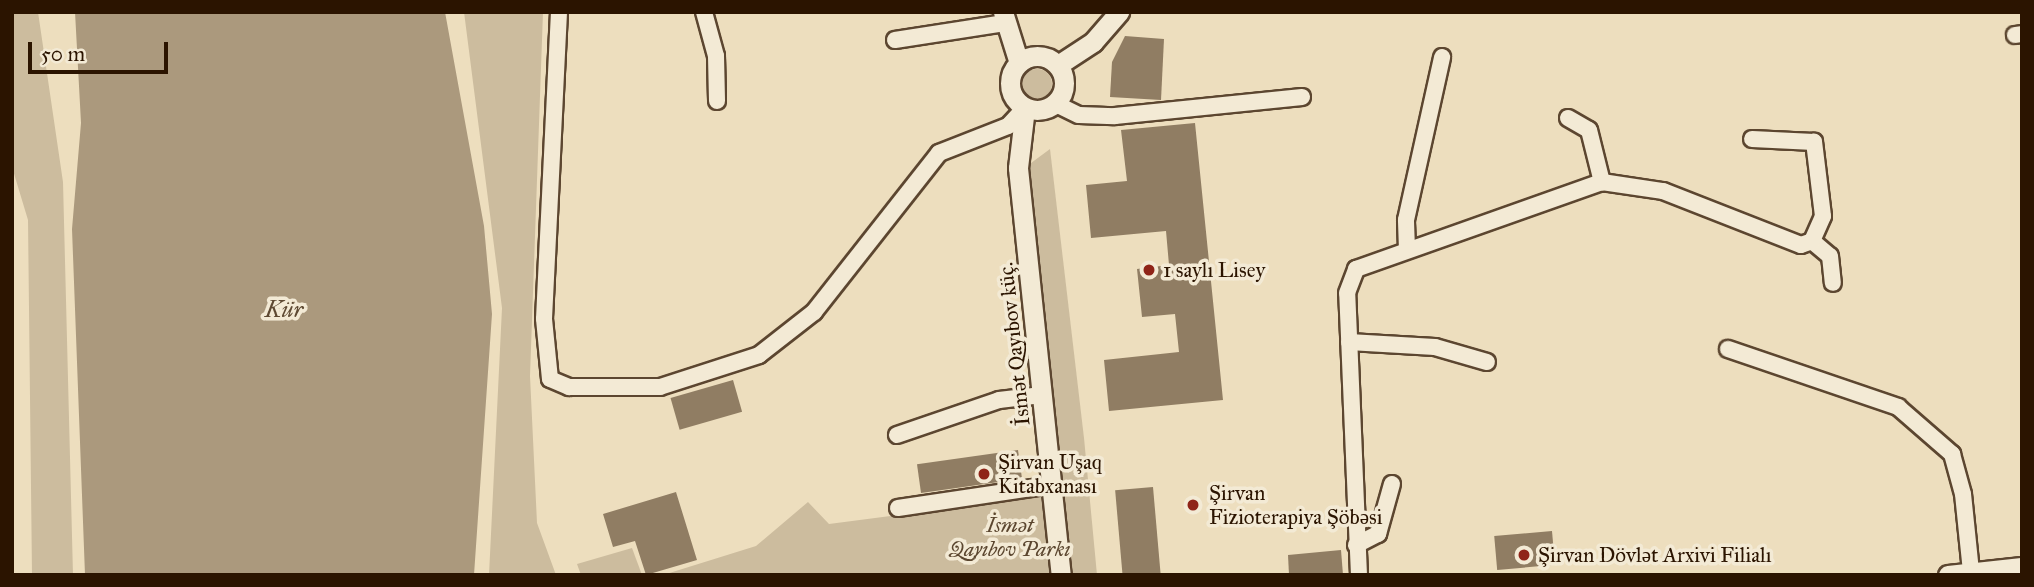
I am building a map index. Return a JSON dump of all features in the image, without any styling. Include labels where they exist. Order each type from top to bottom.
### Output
[{"type":"street","points":[[559,12],[545,342],[550,379],[569,387],[660,387],[759,355],[814,312],[939,153],[1008,126],[1026,108],[1056,104],[1079,116],[1115,116],[1302,97]]},
{"type":"street","points":[[704,12],[716,56],[717,102]]},
{"type":"street","points":[[1058,65],[1093,43],[1119,12]]},
{"type":"street","points":[[895,40],[1004,18],[1019,63],[1010,82],[1026,108]]},
{"type":"street","points":[[1019,63],[1039,56],[1058,65],[1065,85],[1056,104]]},
{"type":"street","points":[[1407,250],[1406,220],[1442,57]]},
{"type":"street","name":"İsmət Qayıbov küç.","points":[[1026,108],[1018,167],[1061,575]]},
{"type":"street","points":[[1568,118],[1589,130],[1602,181]]},
{"type":"street","points":[[1752,139],[1814,142],[1823,216],[1812,242]]},
{"type":"street","points":[[1359,575],[1348,279],[1356,269],[1602,181],[1662,191],[1801,244],[1812,242],[1830,256],[1833,283]]},
{"type":"street","points":[[1349,342],[1435,346],[1487,362]]},
{"type":"street","points":[[1728,349],[1898,407],[1952,454],[1963,494],[1970,572]]},
{"type":"street","points":[[897,435],[999,400],[1042,396]]},
{"type":"street","points":[[1356,545],[1378,534],[1392,484]]},
{"type":"street","points":[[898,508],[1051,485]]},
{"type":"street","points":[[1948,575],[2022,567]]},
{"type":"green space","points":[[12,12],[38,12],[63,182],[73,575],[32,575],[28,220],[12,167]]},
{"type":"green space","points":[[464,12],[543,12],[530,376],[537,523],[556,575],[489,575],[502,308]]},
{"type":"green space","points":[[1037,69],[1048,73],[1052,84],[1048,95],[1037,99],[1026,95],[1022,84],[1026,73]]},
{"type":"green space","points":[[1050,149],[1084,438],[1097,575],[1070,575],[1027,166]]},
{"type":"green space","name":"İsmət Qayıbov Parkı","points":[[1044,496],[1052,575],[663,575],[756,546],[808,502],[829,524]]},
{"type":"green space","points":[[632,548],[642,575],[581,575],[577,564]]},
{"type":"water","name":"Kür","points":[[75,12],[445,12],[484,226],[492,314],[474,575],[85,575],[72,229],[81,123]]},
{"type":"building","points":[[1125,36],[1164,39],[1161,100],[1110,97],[1112,62]]},
{"type":"building","points":[[1195,123],[1223,400],[1109,411],[1104,360],[1179,352],[1175,314],[1142,317],[1137,269],[1169,265],[1166,231],[1091,238],[1086,185],[1127,181],[1121,130]]},
{"type":"building","points":[[733,380],[742,412],[680,430],[671,398]]},
{"type":"building","points":[[1018,450],[1022,479],[921,493],[917,464]]},
{"type":"building","points":[[1153,487],[1161,575],[1123,575],[1115,490]]},
{"type":"building","points":[[676,492],[697,560],[646,575],[635,541],[613,547],[603,514]]},
{"type":"building","points":[[1552,531],[1555,565],[1497,570],[1494,536]]},
{"type":"building","points":[[1341,550],[1343,575],[1289,575],[1288,555]]},
{"type":"place","name":"1 saylı Lisey","points":[[1149,270]]},
{"type":"place","name":"Şirvan Uşaq Kitabxanası","points":[[984,474]]},
{"type":"place","name":"Şirvan Fizioterapiya Şöbəsi","points":[[1193,505]]},
{"type":"place","name":"Şirvan Dövlət Arxivi Filialı","points":[[1524,555]]}]
